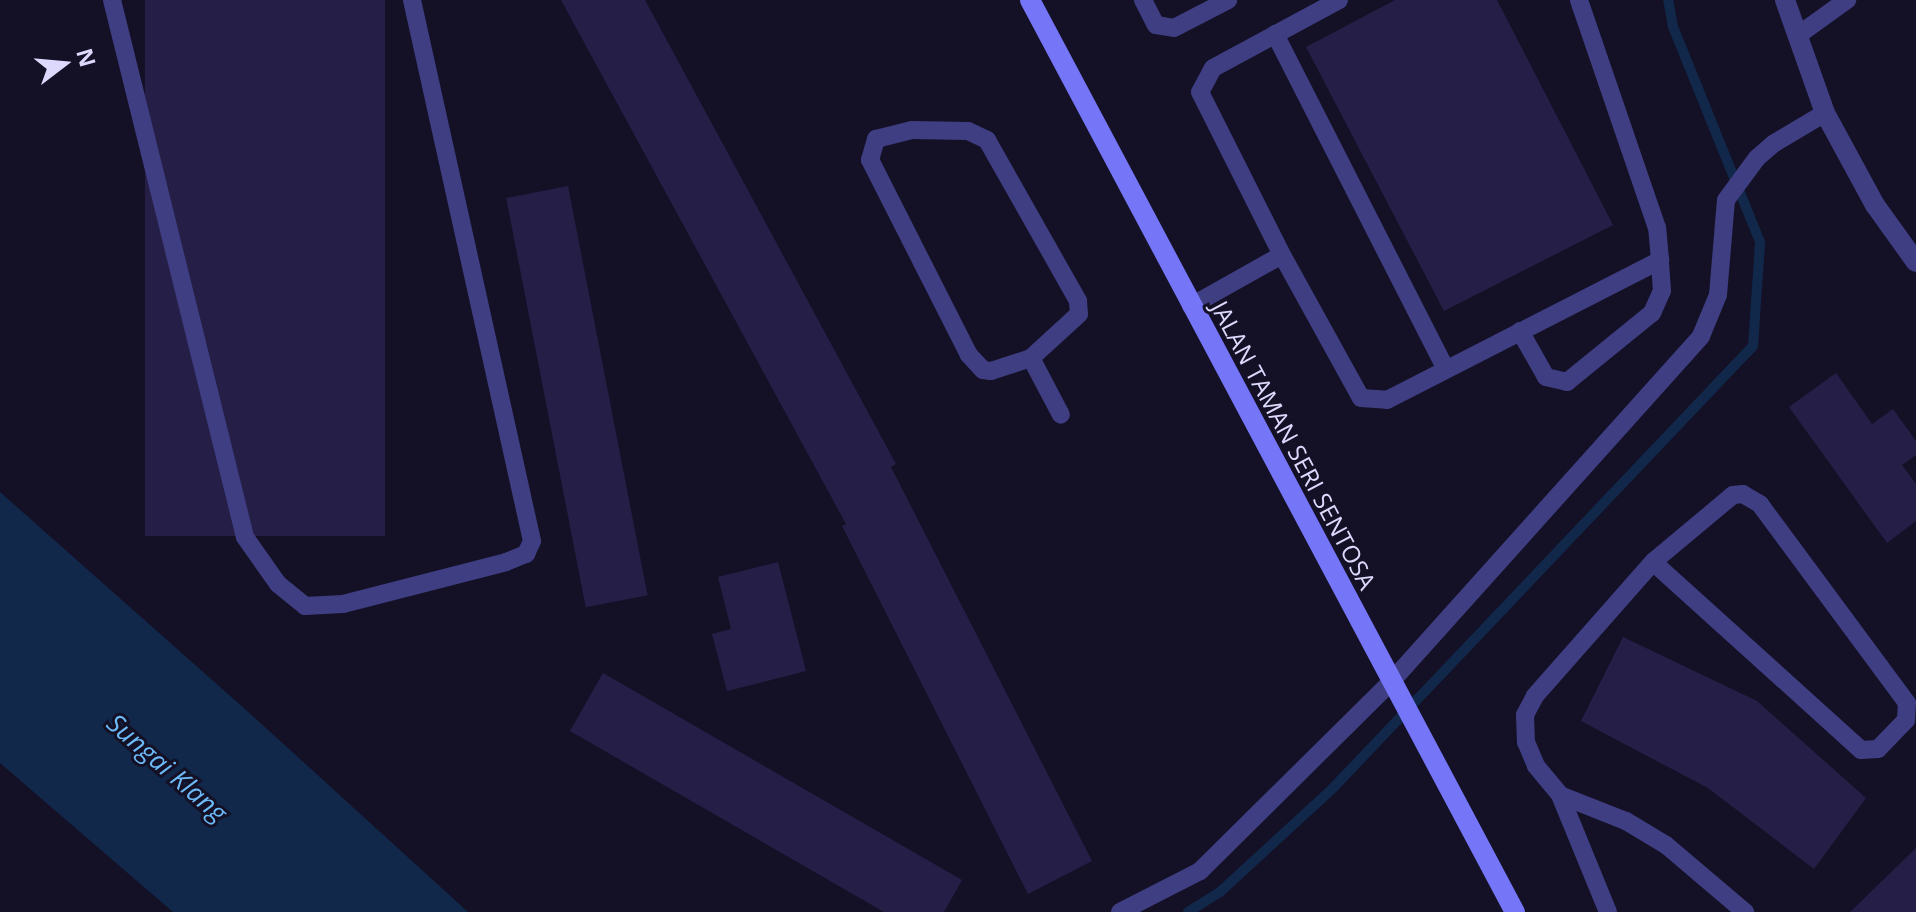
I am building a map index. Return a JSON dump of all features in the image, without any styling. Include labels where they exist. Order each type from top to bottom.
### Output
[{"type":"main road","name":"JALAN TAMAN SERI SENTOSA","points":[[1030,0],[1390,683],[1430,747],[1515,912]]},
{"type":"street","points":[[1785,0],[1825,113],[1875,205],[1916,262]]},
{"type":"lane","points":[[112,0],[245,537],[278,584],[305,606],[343,604],[506,562],[526,554],[532,541],[412,0]]},
{"type":"lane","points":[[1143,0],[1156,25],[1174,28],[1228,0]]},
{"type":"lane","points":[[1339,0],[1213,68],[1200,92],[1282,255],[1361,398],[1387,400],[1660,260]]},
{"type":"lane","points":[[1520,331],[1546,377],[1567,382],[1652,313],[1662,291],[1657,228],[1579,0]]},
{"type":"lane","points":[[1797,36],[1847,0]]},
{"type":"lane","points":[[1275,34],[1446,369]]},
{"type":"lane","points":[[1120,912],[1200,871],[1390,683],[1701,336],[1718,295],[1726,200],[1757,158],[1773,144],[1825,113]]},
{"type":"lane","points":[[926,130],[968,131],[987,140],[1078,301],[1079,314],[1031,358],[991,371],[983,370],[969,355],[870,160],[876,139],[926,130]]},
{"type":"lane","points":[[1191,306],[1282,255]]},
{"type":"lane","points":[[1031,358],[1061,415]]},
{"type":"lane","points":[[1608,912],[1560,795],[1536,766],[1526,742],[1525,715],[1535,696],[1653,562],[1733,495],[1743,494],[1760,504],[1907,703],[1906,720],[1878,749],[1861,750],[1653,562]]},
{"type":"lane","points":[[1560,795],[1626,821],[1666,845],[1745,912]]},
{"type":"water","name":"Sungai Klang","points":[[0,492],[468,912],[173,912],[0,763]]},
{"type":"building","points":[[145,0],[385,0],[385,536],[145,536]]},
{"type":"building","points":[[561,0],[645,0],[896,464],[891,467],[1092,861],[1028,894],[842,526],[846,524]]},
{"type":"building","points":[[1395,0],[1497,0],[1613,225],[1444,311],[1306,47]]},
{"type":"building","points":[[568,186],[648,595],[586,607],[506,198]]},
{"type":"building","points":[[1836,373],[1872,424],[1893,409],[1916,441],[1916,455],[1902,465],[1916,484],[1916,521],[1887,543],[1789,407]]},
{"type":"building","points":[[778,562],[806,671],[727,691],[712,634],[731,629],[718,577]]},
{"type":"building","points":[[1623,637],[1757,701],[1866,798],[1814,869],[1708,788],[1581,721]]},
{"type":"building","points":[[603,673],[962,880],[944,912],[884,912],[570,731]]},
{"type":"building","points":[[1916,848],[1916,912],[1850,912]]},
{"type":"waterway","points":[[1188,912],[1220,892],[1334,787],[1753,346],[1760,242],[1673,27],[1668,0]]}]
